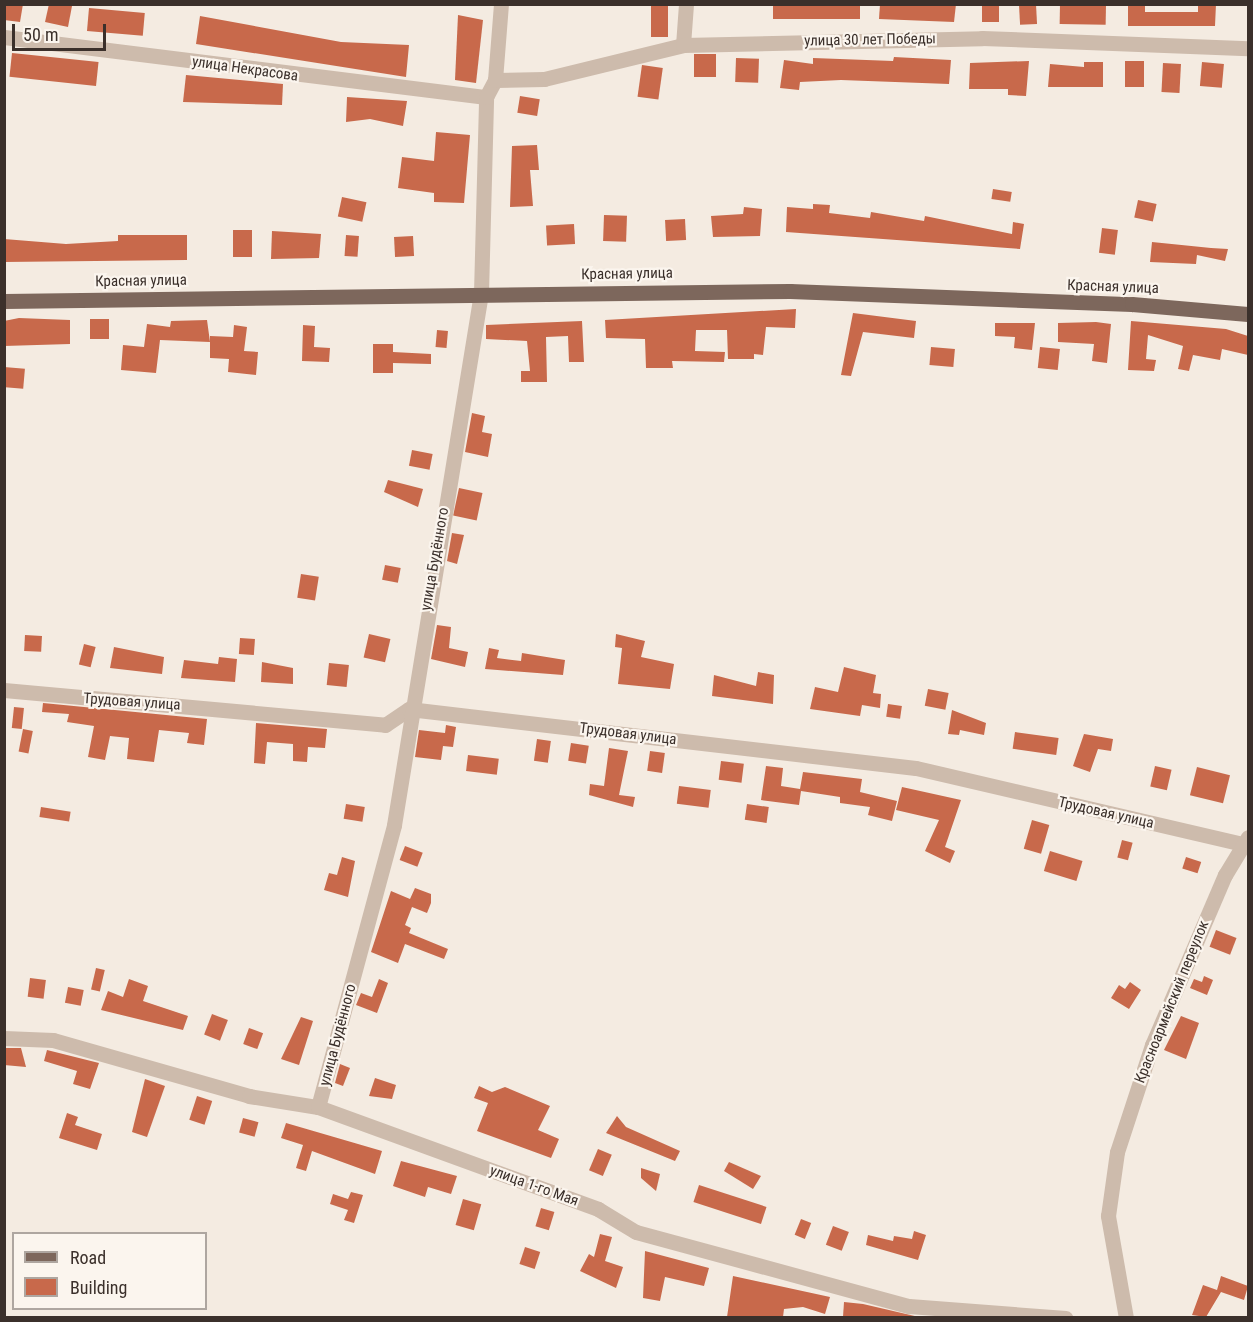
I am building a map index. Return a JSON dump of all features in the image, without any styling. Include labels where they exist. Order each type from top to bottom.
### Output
[{"type":"main road","name":"Красная улица","points":[[4,301],[480,293],[790,291],[1132,303],[1248,314]]},
{"type":"street","name":"улица Будённого","points":[[318,1107],[394,825],[409,709],[480,293],[486,97],[495,80],[501,4]]},
{"type":"street","points":[[683,45],[686,4]]},
{"type":"street","name":"улица Некрасова","points":[[4,37],[486,97]]},
{"type":"street","name":"улица 30 лет Победы","points":[[495,80],[544,79],[683,45],[982,38],[1248,48]]},
{"type":"street","name":"Трудовая улица","points":[[4,690],[385,726],[409,709],[916,768],[1247,841]]},
{"type":"street","name":"Красноармейский переулок","points":[[1126,1317],[1108,1216],[1116,1152],[1152,1045],[1225,875],[1247,841]]},
{"type":"street","name":"улица 1-го Мая","points":[[4,1038],[53,1040],[249,1096],[318,1107],[598,1209],[636,1232],[909,1306],[1066,1317]]},
{"type":"building","points":[[4,4],[23,4],[20,22],[4,20]]},
{"type":"building","points":[[49,4],[72,6],[68,27],[45,22]]},
{"type":"building","points":[[651,4],[668,4],[668,37],[651,37]]},
{"type":"building","points":[[773,4],[860,4],[860,19],[773,19]]},
{"type":"building","points":[[880,4],[956,4],[954,22],[879,19]]},
{"type":"building","points":[[982,4],[999,4],[999,22],[982,22]]},
{"type":"building","points":[[1036,4],[1037,24],[1020,25],[1019,5]]},
{"type":"building","points":[[1060,4],[1106,5],[1106,25],[1060,24]]},
{"type":"building","points":[[1198,4],[1216,4],[1215,26],[1128,26],[1128,5],[1145,5],[1145,12],[1198,12]]},
{"type":"building","points":[[89,8],[145,13],[143,36],[87,31]]},
{"type":"building","points":[[458,15],[483,20],[476,83],[455,80]]},
{"type":"building","points":[[200,16],[341,42],[409,45],[406,77],[196,44]]},
{"type":"building","points":[[12,53],[99,62],[96,86],[9,77]]},
{"type":"building","points":[[694,54],[716,54],[716,77],[694,77]]},
{"type":"building","points":[[894,57],[951,60],[949,84],[841,80],[800,82],[799,90],[780,88],[784,60],[813,64],[813,58],[893,61]]},
{"type":"building","points":[[736,58],[759,59],[758,83],[735,82]]},
{"type":"building","points":[[1029,61],[1026,96],[1008,95],[1008,89],[969,89],[970,63]]},
{"type":"building","points":[[1125,61],[1144,61],[1144,87],[1125,87]]},
{"type":"building","points":[[1084,62],[1103,62],[1103,87],[1048,87],[1050,64],[1084,67]]},
{"type":"building","points":[[1202,62],[1224,64],[1222,88],[1200,86]]},
{"type":"building","points":[[1163,63],[1181,64],[1179,93],[1161,92]]},
{"type":"building","points":[[642,65],[663,68],[658,100],[638,97]]},
{"type":"building","points":[[186,75],[283,84],[282,105],[183,102]]},
{"type":"building","points":[[520,96],[540,99],[537,116],[517,113]]},
{"type":"building","points":[[347,97],[407,101],[403,126],[370,119],[346,122]]},
{"type":"building","points":[[436,132],[470,135],[464,203],[434,202],[434,193],[398,188],[402,157],[434,161]]},
{"type":"building","points":[[537,145],[539,170],[530,170],[533,206],[510,207],[512,146]]},
{"type":"building","points":[[993,189],[1012,192],[1010,202],[991,199]]},
{"type":"building","points":[[342,197],[366,202],[362,222],[338,217]]},
{"type":"building","points":[[1138,200],[1157,204],[1153,222],[1134,218]]},
{"type":"building","points":[[813,204],[830,205],[829,213],[870,218],[871,212],[924,221],[925,216],[1012,234],[1013,222],[1024,224],[1020,249],[786,232],[787,207],[813,209]]},
{"type":"building","points":[[744,207],[762,209],[760,236],[713,237],[711,216],[743,214]]},
{"type":"building","points":[[604,215],[627,216],[626,242],[603,241]]},
{"type":"building","points":[[685,219],[686,240],[666,241],[665,220]]},
{"type":"building","points":[[574,224],[575,244],[547,245],[546,225]]},
{"type":"building","points":[[1102,228],[1118,230],[1115,255],[1099,253]]},
{"type":"building","points":[[233,230],[252,230],[252,257],[233,257]]},
{"type":"building","points":[[272,231],[321,234],[319,258],[271,259]]},
{"type":"building","points":[[118,235],[187,235],[187,260],[4,262],[4,239],[66,244],[118,241]]},
{"type":"building","points":[[346,235],[359,236],[358,257],[345,256]]},
{"type":"building","points":[[413,236],[414,256],[395,257],[394,237]]},
{"type":"building","points":[[1152,242],[1228,249],[1225,261],[1197,255],[1196,264],[1150,262]]},
{"type":"building","points":[[796,309],[795,328],[766,327],[763,355],[754,354],[754,359],[728,359],[727,330],[696,330],[695,351],[725,352],[724,362],[672,361],[673,368],[646,368],[645,339],[606,338],[605,320]]},
{"type":"building","points":[[853,313],[916,321],[914,338],[863,332],[851,376],[841,375]]},
{"type":"building","points":[[19,318],[70,320],[70,344],[4,346],[4,321]]},
{"type":"building","points":[[90,319],[109,319],[109,339],[90,339]]},
{"type":"building","points":[[207,320],[210,342],[160,340],[156,373],[121,370],[123,345],[144,347],[147,324],[170,327],[171,321]]},
{"type":"building","points":[[582,321],[584,362],[569,362],[568,336],[546,337],[547,382],[521,382],[521,371],[530,371],[527,341],[486,339],[486,325]]},
{"type":"building","points":[[1131,321],[1226,329],[1248,336],[1248,355],[1222,349],[1220,360],[1193,355],[1189,371],[1178,369],[1183,346],[1148,335],[1146,359],[1156,360],[1154,371],[1128,370]]},
{"type":"building","points":[[995,323],[1035,323],[1032,350],[1014,348],[1015,337],[995,336]]},
{"type":"building","points":[[1058,323],[1111,324],[1107,363],[1092,361],[1094,344],[1058,342]]},
{"type":"building","points":[[234,325],[247,327],[244,351],[258,352],[256,375],[228,372],[229,359],[210,358],[210,336],[233,337]]},
{"type":"building","points":[[303,325],[315,326],[314,347],[330,348],[329,362],[302,361]]},
{"type":"building","points":[[437,330],[448,331],[446,348],[436,347]]},
{"type":"building","points":[[373,344],[393,344],[393,352],[431,354],[431,364],[393,363],[393,373],[373,373]]},
{"type":"building","points":[[931,347],[955,349],[953,367],[929,365]]},
{"type":"building","points":[[1040,347],[1060,349],[1058,370],[1038,368]]},
{"type":"building","points":[[4,367],[25,369],[23,389],[4,387]]},
{"type":"building","points":[[472,413],[485,416],[482,432],[492,434],[488,457],[465,452]]},
{"type":"building","points":[[412,450],[433,454],[430,470],[409,466]]},
{"type":"building","points":[[388,480],[423,489],[418,507],[384,492]]},
{"type":"building","points":[[459,488],[482,493],[477,520],[453,515]]},
{"type":"building","points":[[452,533],[464,535],[457,564],[447,561]]},
{"type":"building","points":[[385,565],[401,568],[398,583],[382,580]]},
{"type":"building","points":[[301,574],[319,577],[315,601],[297,598]]},
{"type":"building","points":[[437,625],[451,627],[449,648],[468,652],[465,667],[431,659]]},
{"type":"building","points":[[369,634],[390,639],[385,662],[364,657]]},
{"type":"building","points":[[616,634],[645,641],[641,657],[674,664],[670,689],[618,684],[622,648],[615,647]]},
{"type":"building","points":[[25,635],[42,636],[41,652],[24,651]]},
{"type":"building","points":[[240,638],[255,639],[254,655],[239,654]]},
{"type":"building","points":[[84,644],[96,647],[91,667],[79,664]]},
{"type":"building","points":[[114,647],[164,657],[162,674],[110,668]]},
{"type":"building","points":[[489,648],[499,650],[497,658],[521,661],[522,653],[565,660],[563,675],[485,669]]},
{"type":"building","points":[[219,657],[237,659],[235,682],[181,678],[184,660],[218,664]]},
{"type":"building","points":[[262,662],[293,668],[293,684],[261,682]]},
{"type":"building","points":[[329,663],[349,665],[347,687],[327,685]]},
{"type":"building","points":[[844,667],[876,675],[873,693],[881,694],[880,708],[862,705],[860,716],[810,709],[815,687],[838,692]]},
{"type":"building","points":[[758,672],[774,675],[773,704],[712,696],[714,675],[756,686]]},
{"type":"building","points":[[928,689],[949,693],[945,710],[925,706]]},
{"type":"building","points":[[43,703],[207,719],[204,745],[187,743],[189,733],[159,730],[154,762],[127,759],[129,738],[110,736],[105,760],[88,757],[94,726],[67,722],[69,714],[42,712]]},
{"type":"building","points":[[888,704],[902,706],[900,719],[886,717]]},
{"type":"building","points":[[14,707],[24,708],[22,729],[12,728]]},
{"type":"building","points":[[952,710],[986,723],[984,735],[960,730],[959,735],[948,734]]},
{"type":"building","points":[[256,723],[327,729],[325,748],[308,747],[307,762],[293,761],[293,744],[267,742],[265,764],[254,763]]},
{"type":"building","points":[[446,725],[456,727],[453,747],[443,746],[441,760],[415,757],[419,730],[445,733]]},
{"type":"building","points":[[23,729],[33,731],[28,753],[19,752]]},
{"type":"building","points":[[1015,732],[1059,738],[1056,755],[1013,749]]},
{"type":"building","points":[[1084,734],[1113,739],[1111,751],[1098,749],[1090,772],[1073,766]]},
{"type":"building","points":[[537,739],[551,741],[548,763],[534,761]]},
{"type":"building","points":[[571,743],[589,746],[586,764],[568,761]]},
{"type":"building","points":[[609,748],[628,751],[619,795],[635,797],[633,807],[589,795],[590,784],[604,786]]},
{"type":"building","points":[[650,751],[665,753],[662,773],[647,771]]},
{"type":"building","points":[[468,755],[499,759],[497,775],[466,771]]},
{"type":"building","points":[[721,761],[744,764],[742,783],[719,780]]},
{"type":"building","points":[[766,766],[783,768],[781,786],[800,789],[803,772],[862,779],[860,792],[897,801],[892,821],[868,815],[870,807],[840,803],[840,797],[801,791],[799,805],[761,800]]},
{"type":"building","points":[[1155,766],[1172,770],[1167,790],[1150,786]]},
{"type":"building","points":[[1197,767],[1230,775],[1223,803],[1190,795]]},
{"type":"building","points":[[679,786],[711,790],[709,808],[677,804]]},
{"type":"building","points":[[902,787],[961,800],[945,847],[955,851],[950,863],[925,851],[939,820],[896,810]]},
{"type":"building","points":[[346,804],[365,807],[362,822],[344,819]]},
{"type":"building","points":[[747,804],[769,807],[767,823],[745,820]]},
{"type":"building","points":[[41,807],[71,812],[69,822],[39,817]]},
{"type":"building","points":[[1032,820],[1049,825],[1041,854],[1024,849]]},
{"type":"building","points":[[1122,840],[1133,843],[1128,860],[1117,857]]},
{"type":"building","points":[[405,846],[423,853],[417,867],[400,860]]},
{"type":"building","points":[[1050,851],[1083,861],[1076,881],[1044,871]]},
{"type":"building","points":[[342,857],[355,861],[348,897],[324,890],[329,873],[337,875]]},
{"type":"building","points":[[1186,857],[1201,862],[1198,873],[1182,868]]},
{"type":"building","points":[[415,888],[431,894],[431,903],[427,913],[412,907],[405,925],[411,928],[409,933],[448,949],[444,959],[405,944],[398,963],[371,952],[391,891],[410,899]]},
{"type":"building","points":[[1216,930],[1237,938],[1230,955],[1210,947]]},
{"type":"building","points":[[96,968],[105,970],[100,991],[91,989]]},
{"type":"building","points":[[1204,976],[1213,980],[1207,995],[1190,988],[1194,979],[1202,982]]},
{"type":"building","points":[[30,978],[46,980],[44,999],[28,997]]},
{"type":"building","points":[[129,979],[148,986],[143,1001],[188,1016],[183,1030],[101,1010],[108,991],[123,997]]},
{"type":"building","points":[[379,979],[388,983],[377,1013],[356,1005],[361,993],[372,997]]},
{"type":"building","points":[[1130,982],[1141,990],[1129,1009],[1111,998],[1119,985],[1125,989]]},
{"type":"building","points":[[68,987],[84,990],[81,1006],[65,1003]]},
{"type":"building","points":[[212,1014],[228,1020],[220,1041],[204,1035]]},
{"type":"building","points":[[1181,1016],[1199,1023],[1186,1059],[1164,1050]]},
{"type":"building","points":[[301,1017],[313,1021],[299,1065],[281,1059]]},
{"type":"building","points":[[249,1028],[263,1033],[257,1049],[243,1044]]},
{"type":"building","points":[[4,1048],[21,1048],[26,1067],[4,1065]]},
{"type":"building","points":[[47,1050],[99,1063],[90,1089],[73,1084],[77,1071],[44,1061]]},
{"type":"building","points":[[340,1064],[350,1068],[343,1086],[335,1083]]},
{"type":"building","points":[[375,1078],[396,1085],[392,1099],[369,1096]]},
{"type":"building","points":[[145,1079],[165,1086],[147,1137],[132,1132]]},
{"type":"building","points":[[479,1086],[492,1092],[505,1087],[550,1106],[538,1130],[559,1139],[551,1158],[477,1131],[488,1103],[474,1098]]},
{"type":"building","points":[[197,1096],[212,1101],[204,1125],[189,1120]]},
{"type":"building","points":[[67,1113],[78,1117],[75,1125],[102,1134],[97,1150],[59,1138]]},
{"type":"building","points":[[617,1116],[626,1127],[680,1151],[675,1161],[606,1133]]},
{"type":"building","points":[[243,1118],[258,1122],[255,1137],[239,1132]]},
{"type":"building","points":[[286,1123],[382,1151],[375,1174],[312,1151],[306,1171],[296,1168],[303,1145],[281,1138]]},
{"type":"building","points":[[598,1149],[612,1155],[603,1176],[589,1170]]},
{"type":"building","points":[[401,1161],[457,1176],[451,1194],[428,1187],[425,1197],[393,1186]]},
{"type":"building","points":[[729,1162],[761,1176],[753,1189],[724,1171]]},
{"type":"building","points":[[641,1168],[660,1174],[656,1191],[641,1178]]},
{"type":"building","points":[[699,1185],[767,1207],[761,1224],[693,1202]]},
{"type":"building","points":[[351,1192],[363,1195],[354,1223],[344,1220],[348,1210],[330,1204],[333,1194],[348,1199]]},
{"type":"building","points":[[463,1199],[481,1204],[474,1230],[456,1225]]},
{"type":"building","points":[[541,1208],[554,1212],[549,1230],[535,1226]]},
{"type":"building","points":[[801,1219],[811,1223],[805,1239],[795,1235]]},
{"type":"building","points":[[833,1226],[849,1232],[842,1251],[826,1245]]},
{"type":"building","points":[[914,1231],[926,1235],[918,1260],[866,1245],[868,1235],[893,1241],[894,1236],[912,1239]]},
{"type":"building","points":[[600,1234],[612,1237],[605,1261],[623,1267],[616,1288],[580,1271],[589,1254],[594,1257]]},
{"type":"building","points":[[525,1247],[540,1252],[535,1269],[519,1264]]},
{"type":"building","points":[[645,1251],[709,1268],[704,1286],[665,1277],[660,1301],[643,1298]]},
{"type":"building","points":[[733,1276],[830,1297],[825,1314],[803,1307],[784,1309],[783,1317],[727,1317]]},
{"type":"building","points":[[1221,1276],[1248,1286],[1244,1300],[1221,1292],[1206,1317],[1192,1315],[1203,1285],[1217,1290]]},
{"type":"building","points":[[844,1302],[863,1304],[919,1317],[843,1317]]}]
